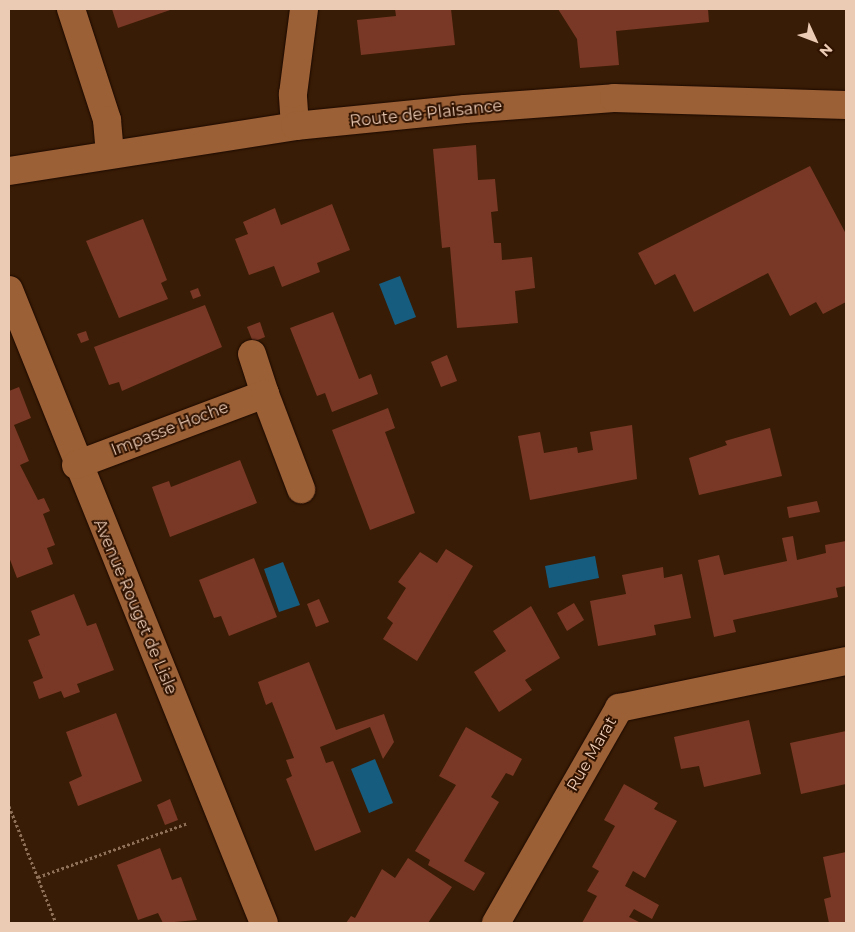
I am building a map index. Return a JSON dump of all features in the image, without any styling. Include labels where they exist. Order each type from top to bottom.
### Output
[{"type":"street","points":[[71,9],[107,120],[110,153]]},
{"type":"street","points":[[295,126],[292,94],[304,9]]},
{"type":"street","name":"Route de Plaisance","points":[[9,172],[110,153],[295,126],[614,98],[846,105]]},
{"type":"street","name":"Avenue Rouget de Lisle","points":[[9,290],[76,465],[221,810],[264,923]]},
{"type":"street","points":[[252,354],[301,489]]},
{"type":"street","name":"Impasse Hoche","points":[[76,465],[265,394]]},
{"type":"street","name":"Rue Marat","points":[[496,923],[619,708],[846,661]]},
{"type":"path","points":[[9,806],[56,923]]},
{"type":"path","points":[[38,877],[221,810]]},
{"type":"water","points":[[400,276],[416,317],[395,325],[379,284]]},
{"type":"water","points":[[595,556],[599,578],[549,588],[545,566]]},
{"type":"water","points":[[283,562],[300,605],[279,612],[264,569]]},
{"type":"water","points":[[375,759],[393,803],[369,813],[351,769]]},
{"type":"building","points":[[112,9],[173,9],[118,28]]},
{"type":"building","points":[[395,9],[451,9],[455,45],[361,55],[357,20],[396,16]]},
{"type":"building","points":[[558,9],[708,9],[709,22],[616,31],[619,65],[580,68],[577,39]]},
{"type":"building","points":[[476,145],[478,180],[495,179],[498,211],[491,212],[494,243],[501,243],[502,260],[532,257],[535,288],[515,291],[518,323],[457,328],[450,247],[442,248],[433,149]]},
{"type":"building","points":[[810,166],[846,234],[846,302],[823,314],[816,302],[790,316],[768,273],[694,312],[675,274],[655,285],[638,253]]},
{"type":"building","points":[[332,204],[350,250],[317,263],[320,272],[282,287],[274,266],[249,275],[235,239],[248,234],[243,222],[275,208],[281,225]]},
{"type":"building","points":[[143,219],[167,280],[161,283],[168,299],[119,318],[86,241]]},
{"type":"building","points":[[198,288],[201,296],[193,299],[190,291]]},
{"type":"building","points":[[205,305],[222,347],[122,391],[119,382],[109,385],[94,347]]},
{"type":"building","points":[[333,312],[359,379],[371,374],[378,394],[332,412],[325,393],[317,396],[290,328]]},
{"type":"building","points":[[260,322],[265,337],[253,342],[247,327]]},
{"type":"building","points":[[86,331],[89,340],[81,343],[77,334]]},
{"type":"building","points":[[447,355],[457,381],[441,387],[431,362]]},
{"type":"building","points":[[19,387],[31,418],[14,425],[29,461],[20,465],[38,500],[44,498],[50,511],[43,514],[55,545],[47,548],[53,564],[17,578],[9,557],[9,391]]},
{"type":"building","points":[[388,408],[395,428],[385,432],[415,513],[370,530],[332,430]]},
{"type":"building","points":[[632,425],[637,479],[530,500],[518,436],[540,432],[544,453],[577,447],[578,453],[593,450],[590,432]]},
{"type":"building","points":[[770,428],[782,476],[699,495],[689,458],[727,445],[725,441]]},
{"type":"building","points":[[240,460],[257,503],[170,537],[152,487],[169,481],[171,487]]},
{"type":"building","points":[[817,501],[820,512],[789,518],[787,507]]},
{"type":"building","points":[[793,536],[797,560],[826,553],[825,545],[846,541],[846,586],[836,588],[838,597],[733,620],[736,632],[714,637],[698,560],[719,555],[724,575],[787,561],[782,538]]},
{"type":"building","points":[[446,549],[473,566],[417,661],[383,639],[393,623],[387,618],[406,588],[398,582],[420,552],[437,563]]},
{"type":"building","points":[[254,558],[277,617],[229,636],[221,616],[214,618],[199,580]]},
{"type":"building","points":[[663,567],[664,578],[682,574],[691,618],[654,625],[656,635],[598,646],[590,601],[626,594],[622,575]]},
{"type":"building","points":[[74,594],[87,626],[96,623],[114,670],[77,684],[80,692],[64,698],[61,691],[39,699],[33,682],[43,678],[28,640],[40,635],[31,611]]},
{"type":"building","points":[[319,599],[329,622],[316,627],[307,604]]},
{"type":"building","points":[[574,603],[584,620],[567,631],[557,613]]},
{"type":"building","points":[[531,606],[560,658],[525,680],[532,690],[499,712],[474,672],[506,651],[493,631]]},
{"type":"building","points":[[309,662],[336,730],[384,714],[394,742],[383,759],[370,727],[320,747],[326,763],[333,761],[361,832],[315,851],[286,779],[292,776],[286,760],[294,758],[272,702],[266,705],[258,682]]},
{"type":"building","points":[[116,713],[142,781],[78,806],[69,782],[82,776],[66,732]]},
{"type":"building","points":[[749,720],[761,774],[704,787],[699,766],[681,769],[674,737]]},
{"type":"building","points":[[466,727],[522,759],[513,776],[506,773],[491,797],[499,802],[464,861],[485,873],[474,891],[428,865],[430,860],[415,851],[456,785],[439,776]]},
{"type":"building","points":[[846,731],[846,784],[801,794],[790,743]]},
{"type":"building","points":[[624,784],[658,803],[654,809],[677,821],[645,878],[633,871],[625,886],[659,905],[652,919],[634,909],[629,917],[641,923],[582,923],[597,896],[587,891],[599,871],[592,867],[615,826],[604,820]]},
{"type":"building","points":[[170,799],[178,820],[165,825],[157,805]]},
{"type":"building","points":[[160,848],[172,880],[181,877],[197,920],[163,923],[158,913],[138,920],[117,865]]},
{"type":"building","points":[[846,852],[846,923],[829,923],[824,899],[831,897],[823,857]]},
{"type":"building","points":[[408,858],[452,887],[428,923],[346,923],[351,916],[355,918],[382,869],[395,878]]}]
